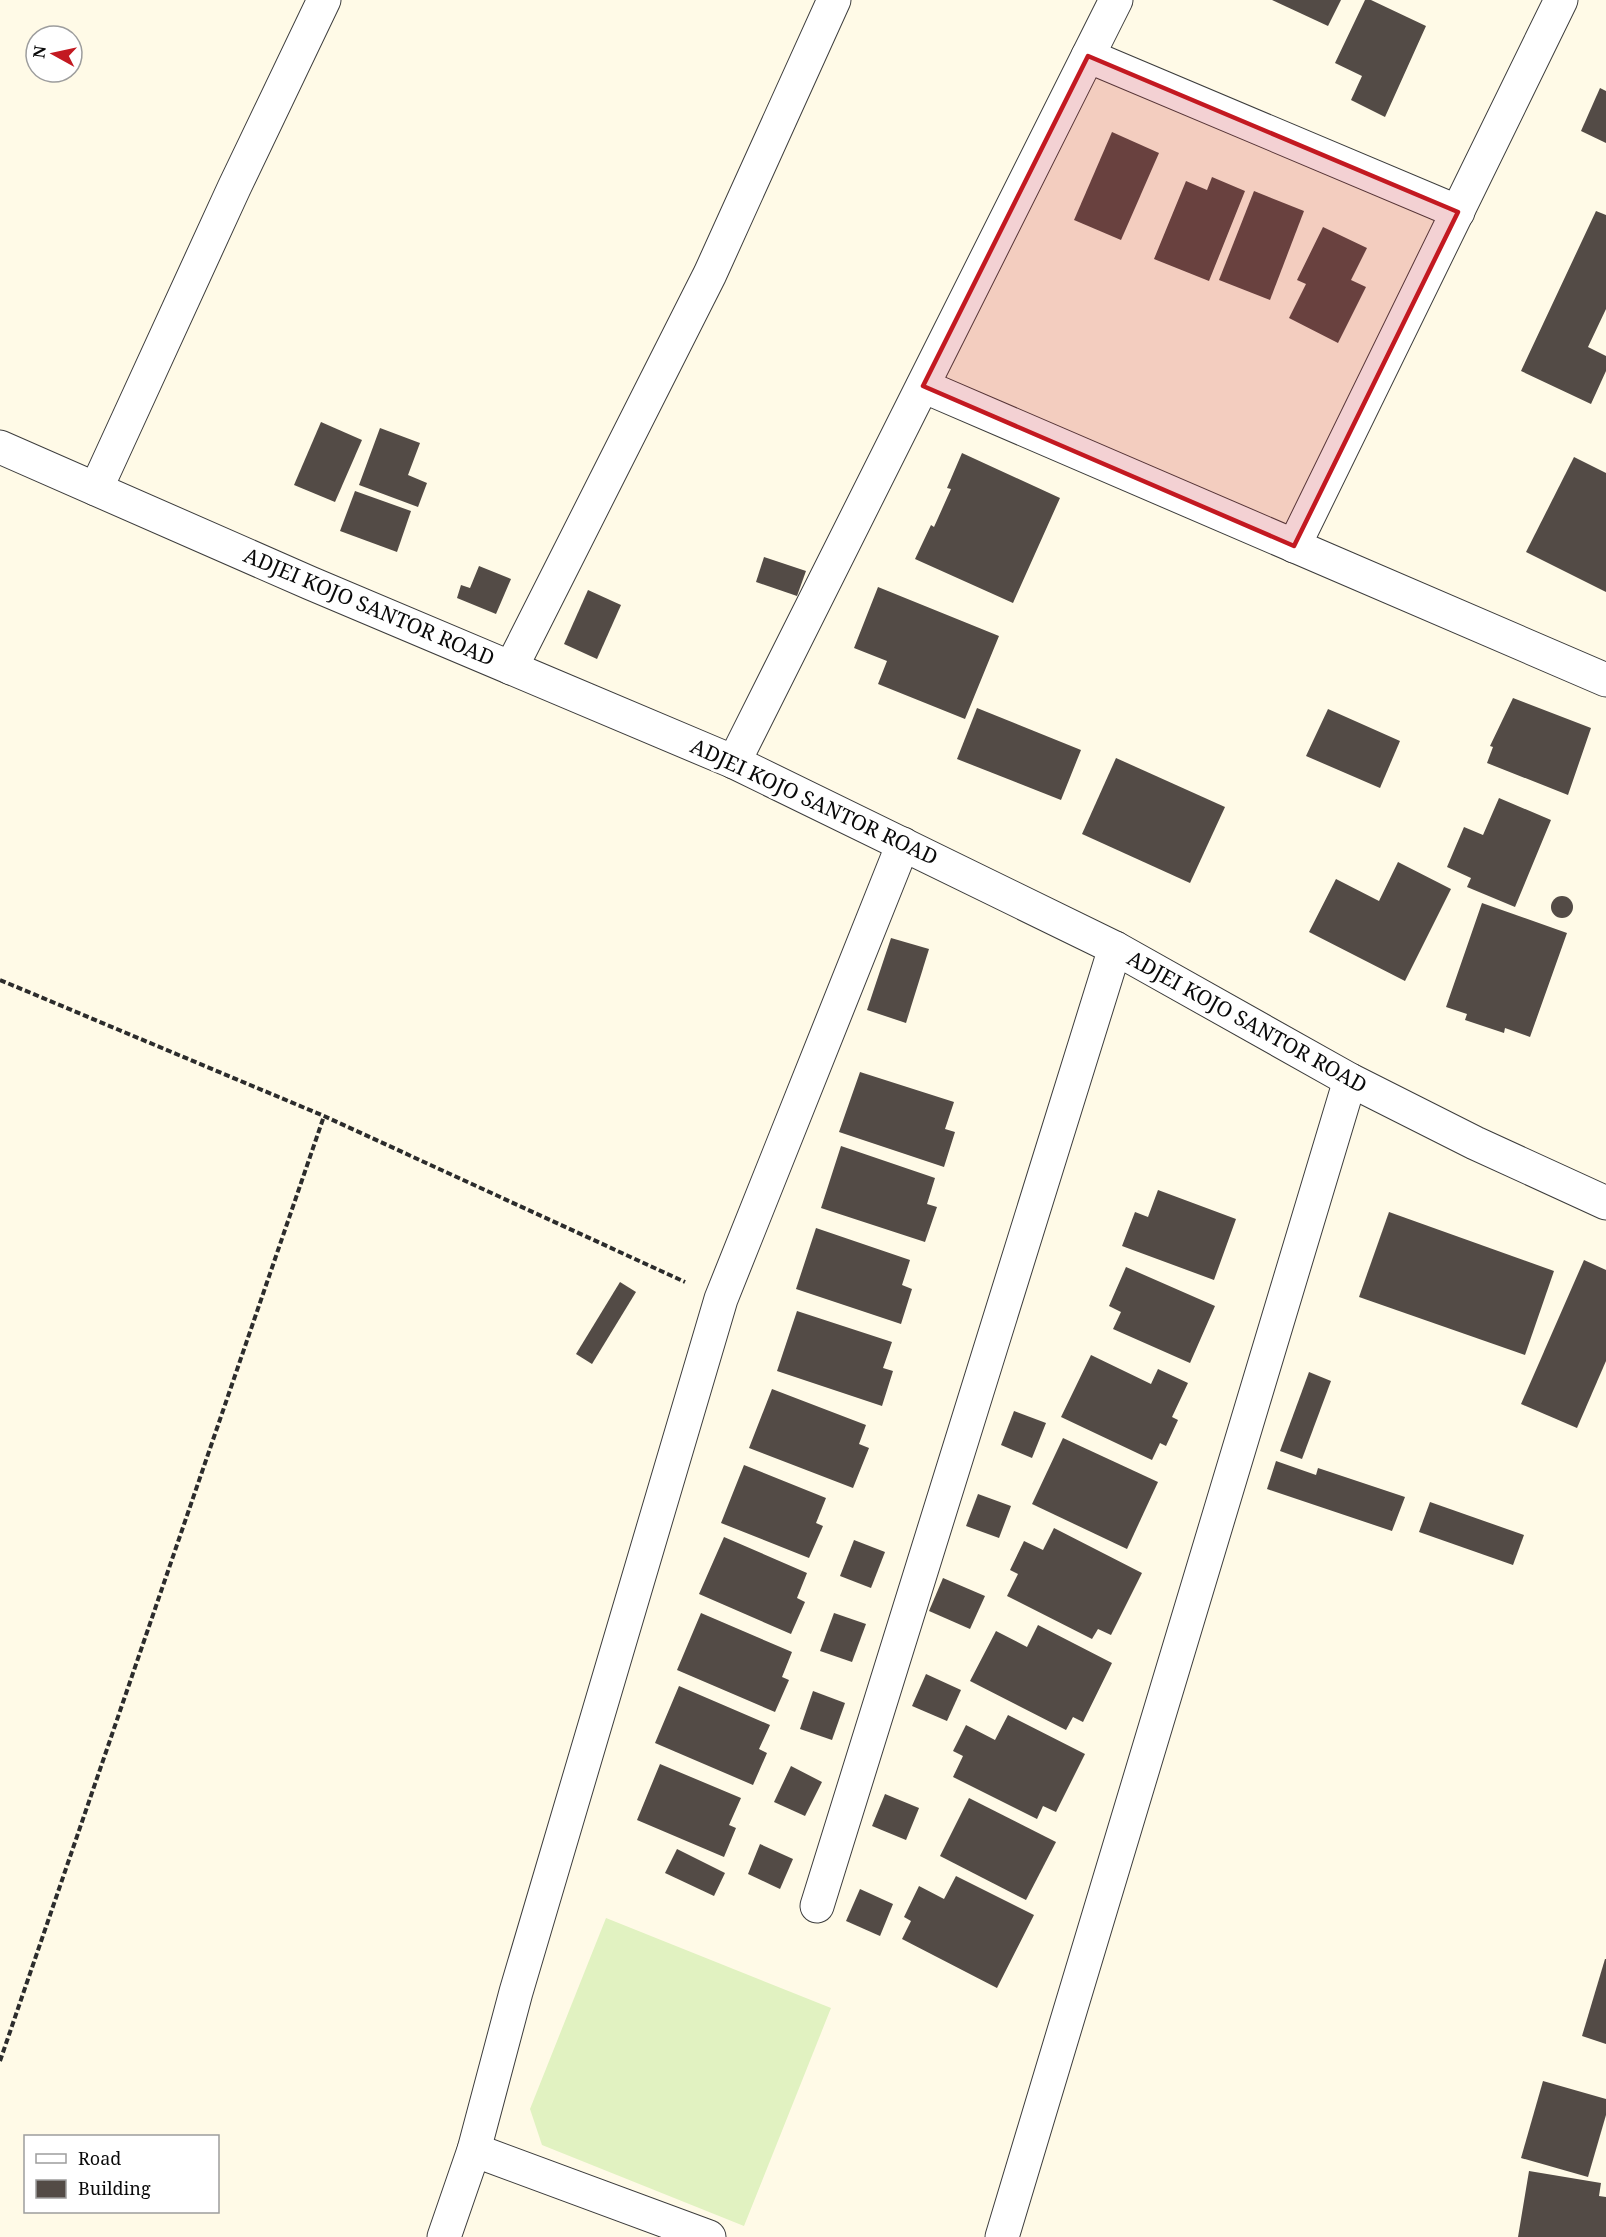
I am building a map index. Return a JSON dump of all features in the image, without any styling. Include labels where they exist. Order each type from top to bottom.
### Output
[{"type":"street","points":[[96,489],[234,188],[324,0]]},
{"type":"street","points":[[511,668],[710,274],[834,0]]},
{"type":"street","points":[[734,762],[1116,0]]},
{"type":"street","points":[[1294,546],[1561,0]]},
{"type":"street","points":[[1088,56],[1458,212]]},
{"type":"street","points":[[923,386],[1606,680]]},
{"type":"street","name":"ADJEI KOJO SANTOR ROAD","points":[[0,447],[734,762],[1115,948],[1350,1080],[1475,1143],[1606,1203]]},
{"type":"street","points":[[444,2237],[474,2150],[516,1992],[721,1299],[903,844]]},
{"type":"street","points":[[816,1906],[1115,948]]},
{"type":"street","points":[[1002,2237],[1350,1080]]},
{"type":"street","points":[[474,2150],[709,2237]]},
{"type":"path","points":[[0,980],[324,1116],[721,1299]]},
{"type":"path","points":[[0,2061],[324,1116]]},
{"type":"highlighted area","points":[[1088,56],[1458,212],[1294,546],[923,386]]},
{"type":"green space","points":[[606,1918],[831,2008],[744,2226],[542,2145],[530,2109]]},
{"type":"building","points":[[1272,0],[1341,0],[1328,26]]},
{"type":"building","points":[[1365,0],[1371,0],[1426,26],[1385,117],[1351,100],[1362,76],[1335,63]]},
{"type":"building","points":[[1600,88],[1606,91],[1606,143],[1581,131]]},
{"type":"building","points":[[1112,132],[1159,153],[1121,240],[1074,220]]},
{"type":"building","points":[[1212,177],[1245,191],[1209,281],[1154,259],[1186,181],[1207,190]]},
{"type":"building","points":[[1254,191],[1304,211],[1270,300],[1219,280]]},
{"type":"building","points":[[1596,211],[1606,215],[1606,309],[1588,347],[1606,356],[1606,371],[1591,404],[1521,371]]},
{"type":"building","points":[[1323,227],[1367,248],[1351,280],[1366,287],[1338,343],[1289,318],[1306,284],[1297,280]]},
{"type":"building","points":[[321,422],[362,440],[335,502],[294,485]]},
{"type":"building","points":[[380,428],[420,443],[408,475],[427,483],[418,507],[359,485]]},
{"type":"building","points":[[962,453],[1060,498],[1013,603],[915,559],[931,525],[934,527],[951,489],[947,488]]},
{"type":"building","points":[[1574,457],[1606,473],[1606,592],[1526,552]]},
{"type":"building","points":[[355,491],[411,511],[397,552],[340,531]]},
{"type":"building","points":[[764,557],[806,571],[797,596],[756,582]]},
{"type":"building","points":[[479,566],[511,579],[496,614],[457,598],[461,585],[470,588]]},
{"type":"building","points":[[878,587],[999,636],[965,719],[878,684],[887,661],[854,648]]},
{"type":"building","points":[[588,590],[621,605],[597,659],[564,644]]},
{"type":"building","points":[[1513,698],[1591,728],[1568,795],[1487,763],[1493,747],[1490,746]]},
{"type":"building","points":[[977,708],[1081,750],[1061,800],[957,759]]},
{"type":"building","points":[[1328,709],[1400,741],[1380,788],[1306,756]]},
{"type":"building","points":[[1116,758],[1225,807],[1190,883],[1082,834]]},
{"type":"building","points":[[1499,798],[1551,820],[1515,907],[1467,887],[1471,878],[1447,867],[1464,827],[1483,835]]},
{"type":"building","points":[[1398,862],[1451,889],[1405,981],[1309,932],[1336,879],[1379,901]]},
{"type":"building","points":[[1562,896],[1570,899],[1573,907],[1570,915],[1562,918],[1554,915],[1551,907],[1554,899]]},
{"type":"building","points":[[1482,903],[1567,933],[1530,1037],[1505,1028],[1504,1033],[1465,1020],[1467,1014],[1446,1007]]},
{"type":"building","points":[[891,938],[929,949],[906,1023],[867,1010]]},
{"type":"building","points":[[860,1072],[954,1102],[945,1129],[955,1132],[944,1167],[839,1132]]},
{"type":"building","points":[[841,1146],[935,1178],[927,1204],[937,1207],[925,1242],[821,1208]]},
{"type":"building","points":[[1158,1190],[1236,1219],[1214,1280],[1122,1246],[1135,1212],[1148,1217]]},
{"type":"building","points":[[1389,1212],[1554,1271],[1525,1355],[1359,1297]]},
{"type":"building","points":[[816,1228],[910,1260],[902,1285],[912,1289],[901,1324],[796,1289]]},
{"type":"building","points":[[1584,1260],[1606,1270],[1606,1361],[1577,1428],[1521,1404]]},
{"type":"building","points":[[1126,1267],[1215,1306],[1190,1363],[1113,1329],[1121,1312],[1109,1306]]},
{"type":"building","points":[[620,1282],[636,1292],[592,1364],[576,1354]]},
{"type":"building","points":[[797,1311],[892,1342],[883,1368],[893,1371],[882,1406],[777,1371]]},
{"type":"building","points":[[1091,1355],[1151,1384],[1158,1369],[1188,1383],[1172,1417],[1178,1420],[1166,1446],[1160,1443],[1152,1460],[1061,1417]]},
{"type":"building","points":[[1309,1372],[1331,1381],[1302,1459],[1280,1451]]},
{"type":"building","points":[[772,1389],[866,1425],[859,1444],[869,1448],[853,1488],[749,1448]]},
{"type":"building","points":[[1014,1411],[1046,1423],[1032,1458],[1001,1445]]},
{"type":"building","points":[[1063,1438],[1158,1482],[1127,1549],[1032,1504]]},
{"type":"building","points":[[1276,1461],[1316,1475],[1318,1468],[1405,1497],[1392,1531],[1267,1489]]},
{"type":"building","points":[[744,1465],[826,1498],[816,1523],[823,1526],[809,1558],[721,1523]]},
{"type":"building","points":[[978,1494],[1011,1506],[999,1538],[966,1526]]},
{"type":"building","points":[[1430,1502],[1524,1535],[1513,1565],[1419,1532]]},
{"type":"building","points":[[1054,1528],[1142,1573],[1111,1635],[1098,1629],[1092,1639],[1007,1596],[1018,1574],[1010,1570],[1024,1541],[1043,1550]]},
{"type":"building","points":[[724,1537],[807,1573],[797,1598],[805,1602],[791,1634],[699,1594]]},
{"type":"building","points":[[854,1540],[885,1552],[871,1588],[840,1576]]},
{"type":"building","points":[[943,1578],[985,1596],[970,1629],[929,1611]]},
{"type":"building","points":[[701,1613],[792,1652],[782,1677],[789,1680],[775,1712],[677,1670]]},
{"type":"building","points":[[834,1613],[866,1624],[852,1662],[820,1651]]},
{"type":"building","points":[[1038,1625],[1112,1663],[1083,1722],[1073,1717],[1066,1730],[970,1681],[996,1631],[1027,1647]]},
{"type":"building","points":[[926,1674],[961,1690],[947,1721],[912,1706]]},
{"type":"building","points":[[679,1686],[770,1725],[759,1749],[767,1753],[753,1785],[655,1743]]},
{"type":"building","points":[[813,1691],[845,1703],[832,1740],[800,1729]]},
{"type":"building","points":[[1008,1715],[1085,1754],[1056,1812],[1043,1806],[1037,1819],[953,1777],[963,1756],[953,1751],[966,1725],[995,1740]]},
{"type":"building","points":[[660,1764],[741,1798],[729,1825],[736,1828],[724,1857],[637,1820]]},
{"type":"building","points":[[791,1766],[822,1782],[805,1816],[774,1802]]},
{"type":"building","points":[[885,1794],[919,1808],[906,1840],[872,1826]]},
{"type":"building","points":[[969,1798],[1056,1842],[1026,1900],[940,1856]]},
{"type":"building","points":[[760,1844],[793,1859],[780,1889],[748,1874]]},
{"type":"building","points":[[677,1849],[725,1873],[714,1896],[665,1873]]},
{"type":"building","points":[[956,1876],[1034,1915],[997,1988],[902,1939],[911,1921],[904,1917],[919,1886],[944,1899]]},
{"type":"building","points":[[860,1889],[893,1904],[880,1936],[846,1921]]},
{"type":"building","points":[[1606,1959],[1606,2044],[1582,2036]]},
{"type":"building","points":[[1543,2081],[1606,2099],[1606,2115],[1588,2177],[1521,2158]]},
{"type":"building","points":[[1529,2171],[1601,2183],[1599,2196],[1606,2197],[1606,2237],[1518,2237]]}]
